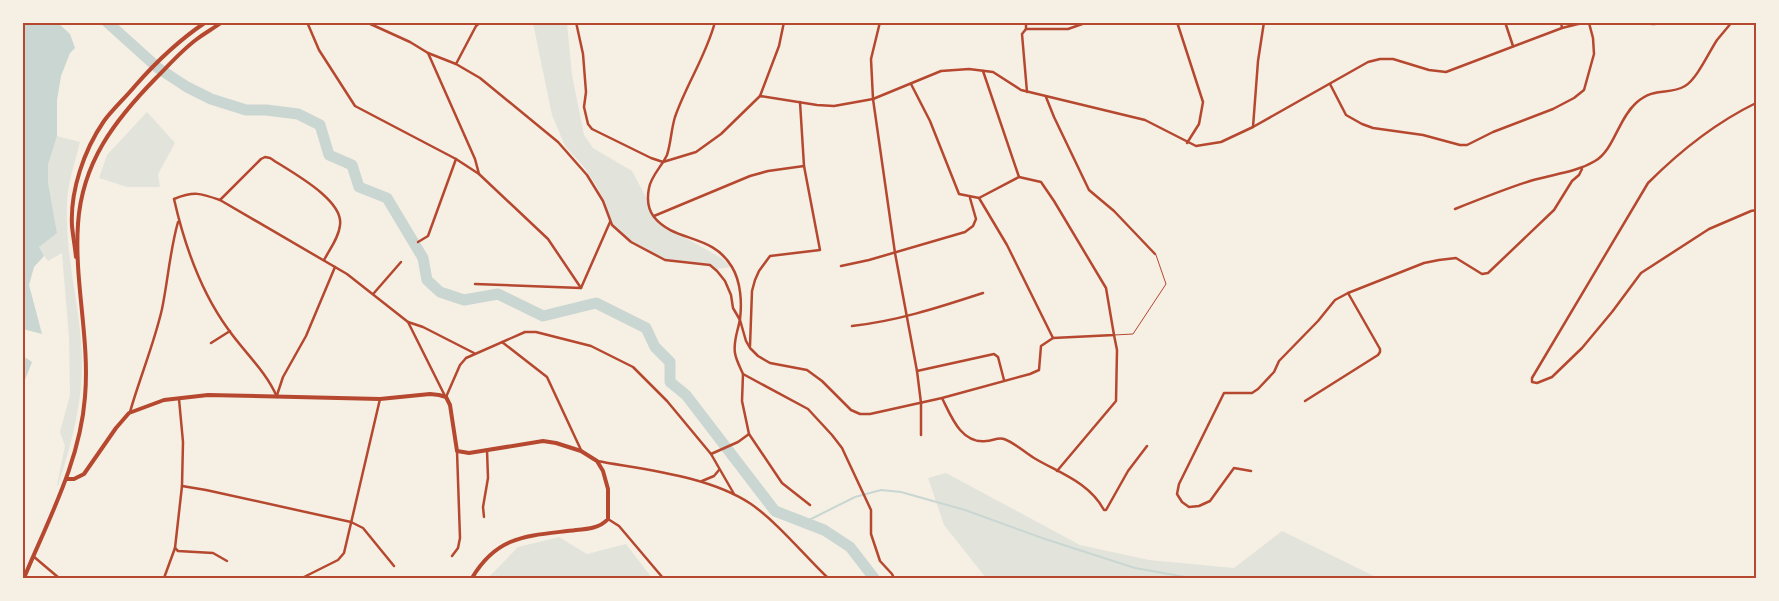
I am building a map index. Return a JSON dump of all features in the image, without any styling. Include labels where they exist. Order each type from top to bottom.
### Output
[{"type":"main road","points":[[24,578],[67,479],[86,398],[86,348],[72,225],[74,197],[83,162],[104,120],[164,54],[206,22]]},
{"type":"main road","points":[[79,274],[78,224],[81,196],[91,165],[113,127],[149,86],[197,38],[222,22]]},
{"type":"main road","points":[[67,479],[74,479],[84,474],[116,428],[129,413],[156,402],[179,397],[208,395],[380,399],[430,394],[446,397],[450,404],[457,451],[469,453],[543,441],[556,442],[582,451],[597,461],[604,471],[608,489],[608,519],[605,522],[592,528],[550,533],[505,543],[489,556],[472,578]]},
{"type":"street","points":[[307,22],[319,50],[355,106],[456,159],[479,174],[548,238],[581,288]]},
{"type":"street","points":[[366,22],[410,42],[428,53],[456,64],[480,78],[558,142],[587,175],[603,201],[612,225],[631,242],[665,260],[710,265],[718,271],[731,295],[733,308],[740,320],[750,348],[758,356],[770,363],[807,370],[822,381],[851,410],[860,414],[870,414],[942,398],[1039,370],[1041,346],[1053,338],[1114,335]]},
{"type":"street","points":[[456,64],[476,26],[481,22]]},
{"type":"street","points":[[576,22],[583,54],[586,92],[584,107],[588,124],[592,129],[651,158],[664,162],[696,152],[721,134],[760,96],[779,46],[784,22]]},
{"type":"street","points":[[715,22],[675,117],[668,152],[664,162],[649,185],[647,199],[650,211],[661,224],[676,232],[706,242],[715,248],[732,267],[739,285],[740,320],[735,354],[743,374],[742,401],[749,434],[782,483],[810,505]]},
{"type":"street","points":[[880,22],[871,60],[872,100],[895,252],[918,371],[921,436]]},
{"type":"street","points":[[1026,22],[1026,29],[1022,34],[1027,92]]},
{"type":"street","points":[[1026,29],[1059,30],[1076,28],[1088,22]]},
{"type":"street","points":[[1177,22],[1203,102],[1199,124],[1188,143]]},
{"type":"street","points":[[1253,127],[1258,61],[1264,22]]},
{"type":"street","points":[[1504,22],[1513,46]]},
{"type":"street","points":[[1561,22],[1562,28]]},
{"type":"street","points":[[760,96],[834,106],[872,100],[941,71],[968,69],[993,72],[1027,92],[1145,120],[1196,146],[1221,142],[1253,127],[1368,62],[1393,58],[1429,70],[1446,72],[1562,28],[1594,22]]},
{"type":"street","points":[[1639,22],[1653,24],[1679,22]]},
{"type":"street","points":[[1455,209],[1531,180],[1582,168],[1598,160],[1606,152],[1622,119],[1635,104],[1656,91],[1674,90],[1686,85],[1698,71],[1718,38],[1732,22]]},
{"type":"street","points":[[1330,84],[1346,115],[1362,124],[1373,128],[1423,135],[1460,146],[1467,145],[1493,132],[1553,109],[1574,98],[1584,90],[1594,54],[1593,38],[1588,23]]},
{"type":"street","points":[[428,53],[474,158],[479,174]]},
{"type":"street","points":[[983,71],[1019,177]]},
{"type":"street","points":[[911,84],[930,121],[959,194],[979,198],[1019,177],[1041,182],[1106,288],[1117,350],[1116,402],[1057,471]]},
{"type":"street","points":[[1046,96],[1089,190],[1114,211],[1155,254]]},
{"type":"street","points":[[750,348],[752,291],[759,271],[770,256],[820,250],[804,166],[800,102]]},
{"type":"street","points":[[1756,103],[1729,119],[1677,156],[1648,183],[1532,378],[1532,382],[1537,383],[1552,377],[1582,348],[1641,273],[1709,229],[1756,210]]},
{"type":"street","points":[[220,200],[261,159],[265,157],[270,158],[326,196],[338,210],[341,223],[338,235],[324,260]]},
{"type":"street","points":[[418,242],[428,236],[456,159]]},
{"type":"street","points":[[654,216],[750,176],[768,171],[804,166]]},
{"type":"street","points":[[1251,471],[1234,468],[1210,502],[1199,506],[1189,507],[1182,502],[1177,494],[1179,484],[1224,393],[1252,393],[1258,389],[1274,372],[1279,361],[1318,321],[1334,300],[1424,263],[1439,260],[1456,258],[1482,274],[1488,273],[1554,210],[1582,168]]},
{"type":"street","points":[[277,397],[271,383],[230,331],[215,308],[202,282],[179,221],[174,199],[192,192],[201,193],[220,200],[335,267],[374,294],[408,322],[423,327],[474,354]]},
{"type":"street","points":[[841,266],[870,260],[966,232],[973,226],[976,219],[969,197]]},
{"type":"street","points":[[979,198],[1007,245],[1053,338]]},
{"type":"street","points":[[129,413],[160,316],[172,244],[179,221]]},
{"type":"street","points":[[581,288],[610,221]]},
{"type":"street","points":[[374,294],[401,262]]},
{"type":"street","points":[[277,397],[283,377],[306,336],[335,267]]},
{"type":"street","points":[[475,284],[581,288]]},
{"type":"street","points":[[852,326],[908,317],[983,293]]},
{"type":"street","points":[[1305,401],[1380,352],[1348,293]]},
{"type":"street","points":[[408,322],[446,397]]},
{"type":"street","points":[[210,343],[230,331]]},
{"type":"street","points":[[446,397],[460,365],[466,358],[525,332],[536,332],[591,346],[633,367],[649,382],[685,421],[711,454],[734,494]]},
{"type":"street","points":[[502,342],[547,377],[582,451]]},
{"type":"street","points":[[918,371],[994,354],[998,358],[1004,380]]},
{"type":"street","points":[[743,374],[808,409],[842,448],[871,510],[871,534],[880,561],[894,578]]},
{"type":"street","points":[[164,578],[175,548],[182,486],[183,442],[179,397]]},
{"type":"street","points":[[942,398],[957,428],[977,441],[1002,438],[1082,485],[1095,495],[1104,510],[1106,510],[1128,471],[1147,446]]},
{"type":"street","points":[[302,578],[338,560],[344,553],[380,399]]},
{"type":"street","points":[[711,454],[738,442],[749,434]]},
{"type":"street","points":[[484,517],[483,507],[488,478],[487,450]]},
{"type":"street","points":[[452,556],[458,548],[460,538],[457,451]]},
{"type":"street","points":[[597,461],[702,482],[734,494],[762,512],[828,578]]},
{"type":"street","points":[[702,482],[714,476],[719,470]]},
{"type":"street","points":[[182,486],[351,522],[364,528],[394,566]]},
{"type":"street","points":[[608,519],[619,526],[663,578]]},
{"type":"street","points":[[175,548],[178,551],[213,553],[227,561]]},
{"type":"street","points":[[33,556],[60,578]]},
{"type":"lane","points":[[1114,335],[1133,334],[1166,284],[1155,254]]},
{"type":"shaded area","points":[[23,22],[58,23],[70,34],[75,48],[70,53],[61,76],[57,100],[57,136],[48,165],[48,182],[57,233],[39,247],[44,256],[34,267],[29,285],[42,334],[23,329]]},
{"type":"shaded area","points":[[533,23],[567,23],[572,75],[584,135],[593,148],[632,171],[647,199],[650,211],[661,224],[723,259],[730,267],[717,269],[711,264],[665,259],[631,241],[612,225],[604,200],[596,185],[584,167],[565,146],[552,115]]},
{"type":"shaded area","points":[[147,112],[175,143],[158,174],[160,187],[127,187],[99,178],[107,155]]},
{"type":"shaded area","points":[[57,136],[80,142],[68,189],[67,224],[82,356],[79,406],[68,454],[58,486],[65,446],[60,432],[70,395],[69,338],[62,253],[48,261],[38,247],[57,233],[48,182],[48,165]]},
{"type":"shaded area","points":[[23,356],[32,362],[23,385]]},
{"type":"shaded area","points":[[946,473],[1080,545],[1149,560],[1234,568],[1282,531],[1378,578],[986,578],[944,525],[928,478]]},
{"type":"shaded area","points":[[559,537],[587,554],[626,544],[652,578],[488,578],[518,547]]},
{"type":"waterway","points":[[107,22],[158,68],[187,87],[211,99],[246,110],[266,110],[298,114],[320,125],[329,155],[352,165],[359,187],[387,198],[423,258],[427,280],[440,292],[464,300],[498,294],[543,316],[596,303],[646,328],[655,347],[670,362],[670,382],[686,395],[775,511],[824,530],[850,547],[874,578]]},
{"type":"waterway","points":[[805,522],[855,497],[881,490],[901,492],[965,510],[1045,539],[1135,568],[1191,578]]}]
